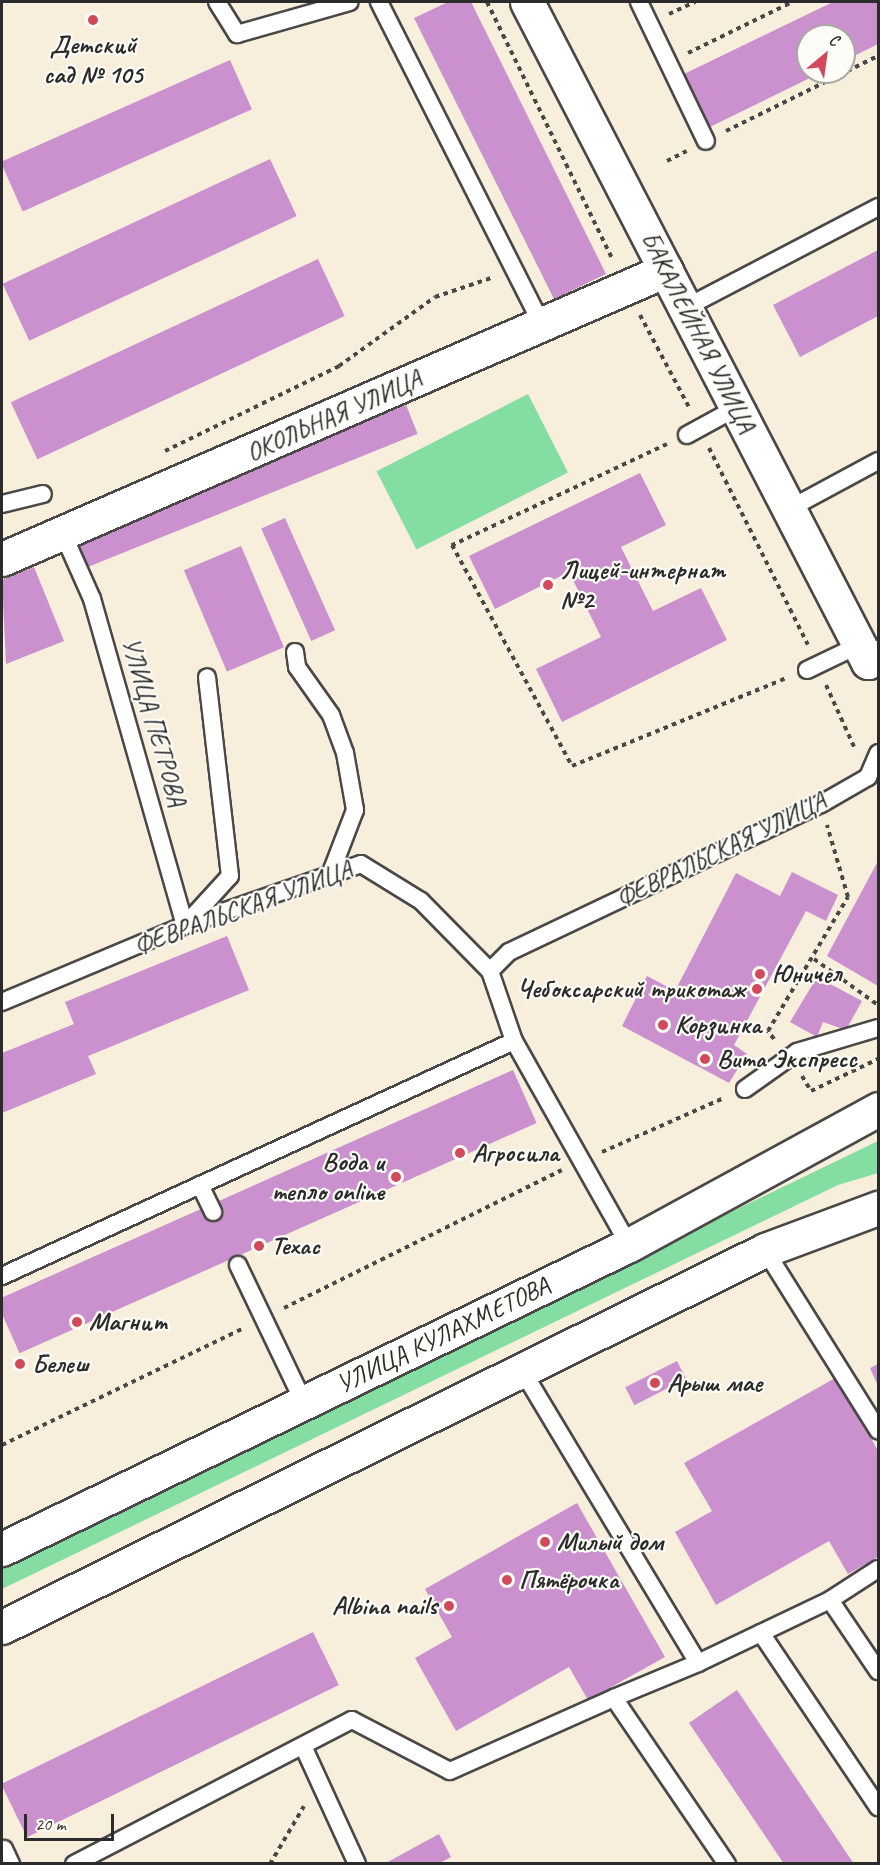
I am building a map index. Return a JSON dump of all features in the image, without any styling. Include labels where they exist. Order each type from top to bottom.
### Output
[{"type":"main road","name":"БАКАЛЕЙНАЯ УЛИЦА","points":[[527,2],[789,509],[871,661]]},
{"type":"main road","name":"ОКОЛЬНАЯ УЛИЦА","points":[[2,559],[64,536],[666,270]]},
{"type":"main road","name":"УЛИЦА КУЛАХМЕТОВА","points":[[4,1541],[304,1402],[629,1245],[879,1109]]},
{"type":"main road","points":[[2,1627],[765,1250],[879,1208]]},
{"type":"lane","points":[[217,2],[237,34],[350,2]]},
{"type":"lane","points":[[379,2],[542,325]]},
{"type":"lane","points":[[639,2],[706,141]]},
{"type":"lane","points":[[685,308],[879,207]]},
{"type":"lane","points":[[693,432],[738,407]]},
{"type":"lane","points":[[789,509],[879,461]]},
{"type":"lane","points":[[2,504],[43,494]]},
{"type":"lane","name":"УЛИЦА ПЕТРОВА","points":[[64,536],[92,599],[185,925]]},
{"type":"lane","points":[[295,652],[297,667],[330,715],[342,744],[355,810],[330,875]]},
{"type":"lane","points":[[812,668],[871,661]]},
{"type":"lane","points":[[185,925],[230,876],[207,677]]},
{"type":"lane","points":[[868,777],[879,753]]},
{"type":"lane","name":"ФЕВРАЛЬСКАЯ УЛИЦА","points":[[490,971],[509,952],[821,804],[868,777]]},
{"type":"lane","name":"ФЕВРАЛЬСКАЯ УЛИЦА","points":[[2,1002],[185,925],[361,864],[421,901],[490,971],[514,1041],[629,1245]]},
{"type":"lane","points":[[745,1089],[789,1057],[879,1028]]},
{"type":"lane","points":[[2,1276],[514,1041]]},
{"type":"lane","points":[[200,1185],[213,1212]]},
{"type":"lane","points":[[765,1250],[879,1430]]},
{"type":"lane","points":[[238,1265],[304,1402]]},
{"type":"lane","points":[[522,1370],[698,1663]]},
{"type":"lane","points":[[74,1863],[352,1720],[450,1770],[698,1663],[830,1600],[879,1569]]},
{"type":"lane","points":[[830,1600],[879,1671]]},
{"type":"lane","points":[[760,1633],[879,1807]]},
{"type":"lane","points":[[614,1698],[727,1863]]},
{"type":"lane","points":[[303,1746],[357,1863]]},
{"type":"path","points":[[487,2],[693,432],[868,777]]},
{"type":"path","points":[[668,63],[792,2]]},
{"type":"path","points":[[667,161],[879,56]]},
{"type":"path","points":[[155,455],[339,366],[435,297],[514,270]]},
{"type":"path","points":[[693,432],[452,545],[572,766],[812,668]]},
{"type":"path","points":[[821,804],[848,897],[814,959],[768,1031],[789,1057],[810,1091],[879,1059]]},
{"type":"path","points":[[814,959],[879,1005]]},
{"type":"path","points":[[2,1445],[582,1161],[745,1089]]},
{"type":"path","points":[[270,1863],[318,1779]]},
{"type":"green space","points":[[528,394],[568,472],[416,550],[377,471]]},
{"type":"green space","points":[[878,1141],[878,1173],[838,1185],[2,1589],[2,1564]]},
{"type":"building","points":[[448,2],[471,2],[606,274],[554,299],[414,18]]},
{"type":"building","points":[[833,2],[878,2],[878,44],[856,55],[856,24],[796,24],[798,84],[710,127],[684,74]]},
{"type":"building","points":[[230,60],[252,109],[23,211],[2,162]]},
{"type":"building","points":[[270,159],[297,216],[29,341],[3,284]]},
{"type":"building","points":[[878,250],[878,316],[800,357],[773,305]]},
{"type":"building","points":[[318,259],[345,316],[37,459],[11,402]]},
{"type":"building","points":[[406,405],[418,434],[87,567],[75,539]]},
{"type":"building","points":[[640,473],[666,525],[621,547],[653,611],[701,588],[727,640],[562,722],[536,669],[601,637],[569,572],[495,609],[469,556]]},
{"type":"building","points":[[285,518],[335,630],[311,641],[261,529]]},
{"type":"building","points":[[241,546],[284,647],[227,671],[184,570]]},
{"type":"building","points":[[34,567],[64,641],[6,664],[2,580]]},
{"type":"building","points":[[878,861],[878,986],[827,956]]},
{"type":"building","points":[[792,872],[838,895],[826,921],[806,911],[734,1045],[747,1054],[729,1083],[622,1026],[647,976],[675,991],[736,873],[780,896]]},
{"type":"building","points":[[227,936],[249,990],[88,1056],[96,1074],[2,1113],[2,1053],[74,1024],[65,1002]]},
{"type":"building","points":[[817,977],[862,1001],[846,1030],[823,1022],[817,1037],[790,1022]]},
{"type":"building","points":[[513,1070],[537,1123],[20,1353],[2,1314],[2,1298]]},
{"type":"building","name":"Арыш мае","points":[[677,1361],[686,1379],[634,1405],[625,1387]]},
{"type":"building","points":[[878,1364],[878,1386],[870,1368]]},
{"type":"building","points":[[837,1377],[878,1451],[878,1557],[848,1574],[829,1541],[716,1605],[675,1532],[712,1511],[684,1463]]},
{"type":"building","points":[[577,1503],[665,1657],[588,1700],[569,1667],[456,1731],[415,1658],[452,1637],[425,1589]]},
{"type":"building","points":[[313,1632],[339,1685],[27,1837],[2,1784]]},
{"type":"building","points":[[737,1690],[854,1864],[784,1864],[689,1723]]},
{"type":"building","points":[[439,1834],[451,1857],[438,1864],[384,1864]]},
{"type":"place","name":"Детский сад № 105","points":[[93,20]]},
{"type":"place","name":"Лицей-интернат №2","points":[[548,585]]},
{"type":"place","name":"Юничел","points":[[760,974]]},
{"type":"place","name":"Чебоксарский трикотаж","points":[[757,989]]},
{"type":"place","name":"Корзинка","points":[[663,1025]]},
{"type":"place","name":"Вита Экспресс","points":[[705,1059]]},
{"type":"place","name":"Агросила","points":[[460,1153]]},
{"type":"place","name":"Вода и тепло online","points":[[396,1177]]},
{"type":"place","name":"Техас","points":[[259,1246]]},
{"type":"place","name":"Магнит","points":[[77,1322]]},
{"type":"place","name":"Белеш","points":[[20,1364]]},
{"type":"place","name":"Арыш мае","points":[[655,1383]]},
{"type":"place","name":"Милый дом","points":[[545,1542]]},
{"type":"place","name":"Пятёрочка","points":[[507,1580]]},
{"type":"place","name":"Albina nails","points":[[449,1606]]}]
